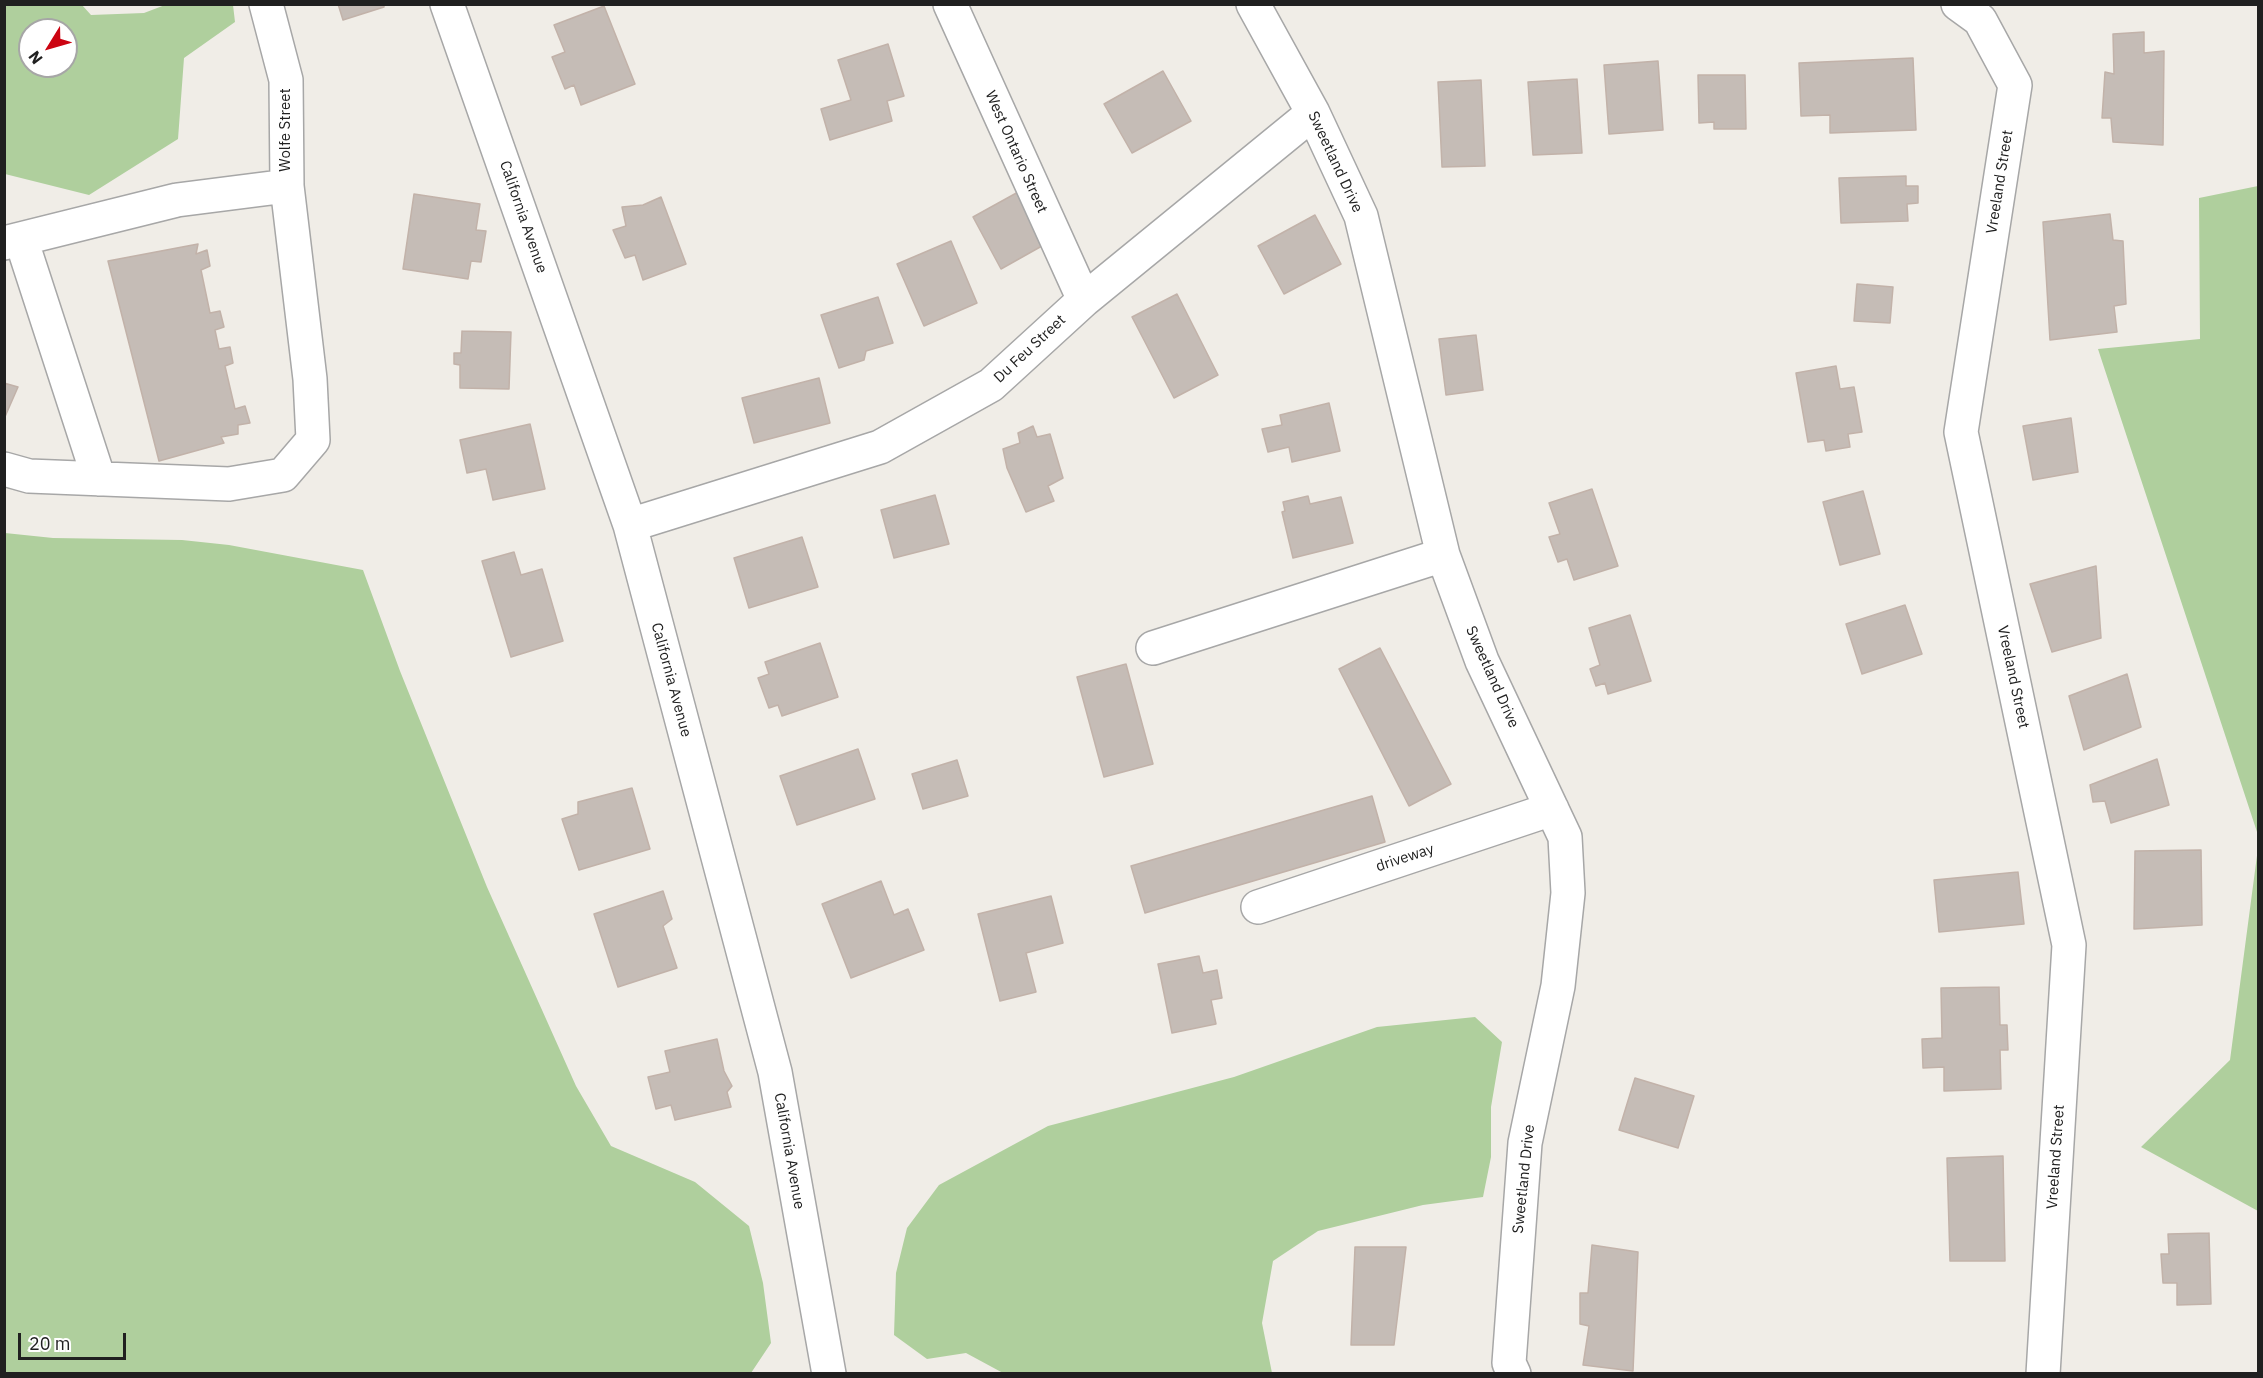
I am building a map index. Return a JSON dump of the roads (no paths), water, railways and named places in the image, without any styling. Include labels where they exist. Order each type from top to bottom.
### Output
[{"type":"street","name":"Wolfe Street","points":[[4,469],[29,476],[229,484],[283,475],[313,440],[310,379],[287,186],[286,80],[266,4]]},
{"type":"street","name":"California Avenue","points":[[447,4],[630,525],[775,1072],[829,1374]]},
{"type":"street","name":"West Ontario Street","points":[[950,4],[1084,300]]},
{"type":"street","name":"Sweetland Drive","points":[[1253,4],[1313,113],[1361,216],[1443,555],[1482,661],[1565,837],[1568,893],[1558,986],[1525,1143],[1509,1363],[1514,1374]]},
{"type":"street","name":"Vreeland Street","points":[[1958,4],[1980,20],[2015,85],[1961,432],[2069,945],[2043,1374]]},
{"type":"street","name":"Du Feu Street","points":[[630,525],[880,447],[991,385],[1084,300],[1313,113]]},
{"type":"street","points":[[99,479],[13,241],[177,200],[287,186]]},
{"type":"street","points":[[1153,648],[1443,555]]},
{"type":"street","name":"driveway","points":[[1258,907],[1552,808]]}]
